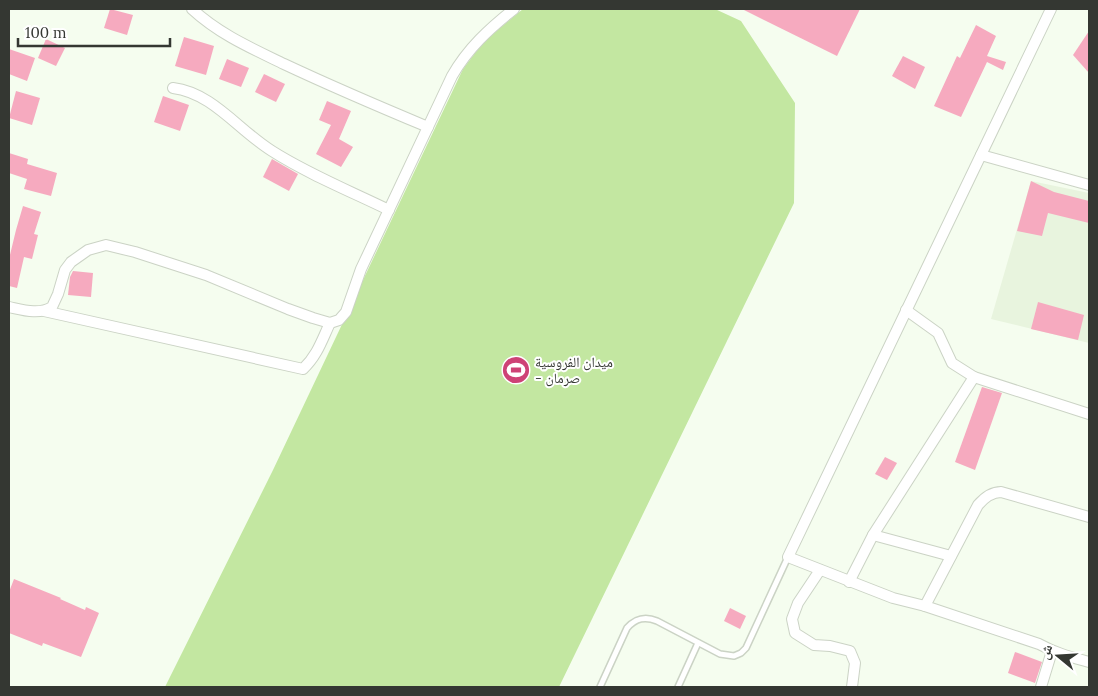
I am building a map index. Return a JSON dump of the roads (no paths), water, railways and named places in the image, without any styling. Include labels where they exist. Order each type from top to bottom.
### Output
[{"type":"street","points":[[192,9],[212,26],[236,41],[360,99],[428,127]]},
{"type":"street","points":[[44,311],[54,304],[65,270],[71,262],[88,250],[106,245],[135,252],[206,275],[288,309],[330,322],[339,320],[346,312],[361,268],[462,59],[484,33],[514,9]]},
{"type":"street","points":[[1051,9],[788,557],[893,598],[925,606],[1039,644],[1052,651],[1089,662]]},
{"type":"street","points":[[173,88],[183,89],[200,96],[213,104],[250,136],[272,151],[389,210]]},
{"type":"street","points":[[982,155],[1089,185]]},
{"type":"street","points":[[9,307],[29,311],[44,311],[303,369],[312,361],[319,349],[330,322]]},
{"type":"street","points":[[906,310],[938,333],[952,363],[974,377],[1089,414]]},
{"type":"street","points":[[849,582],[873,535],[974,377]]},
{"type":"street","points":[[925,606],[978,505],[984,498],[995,492],[1001,492],[1089,517]]},
{"type":"street","points":[[873,535],[951,556]]},
{"type":"street","points":[[820,570],[798,603],[792,619],[795,633],[814,645],[830,646],[850,651],[855,663],[852,687]]},
{"type":"street","points":[[1041,687],[1052,651]]},
{"type":"lane","points":[[600,687],[627,628],[641,618],[650,618],[726,656],[741,653],[746,648],[788,557]]},
{"type":"lane","points":[[678,687],[698,643]]},
{"type":"place","name":"ميدان الفروسية - صرمان","points":[[516,370]]}]
